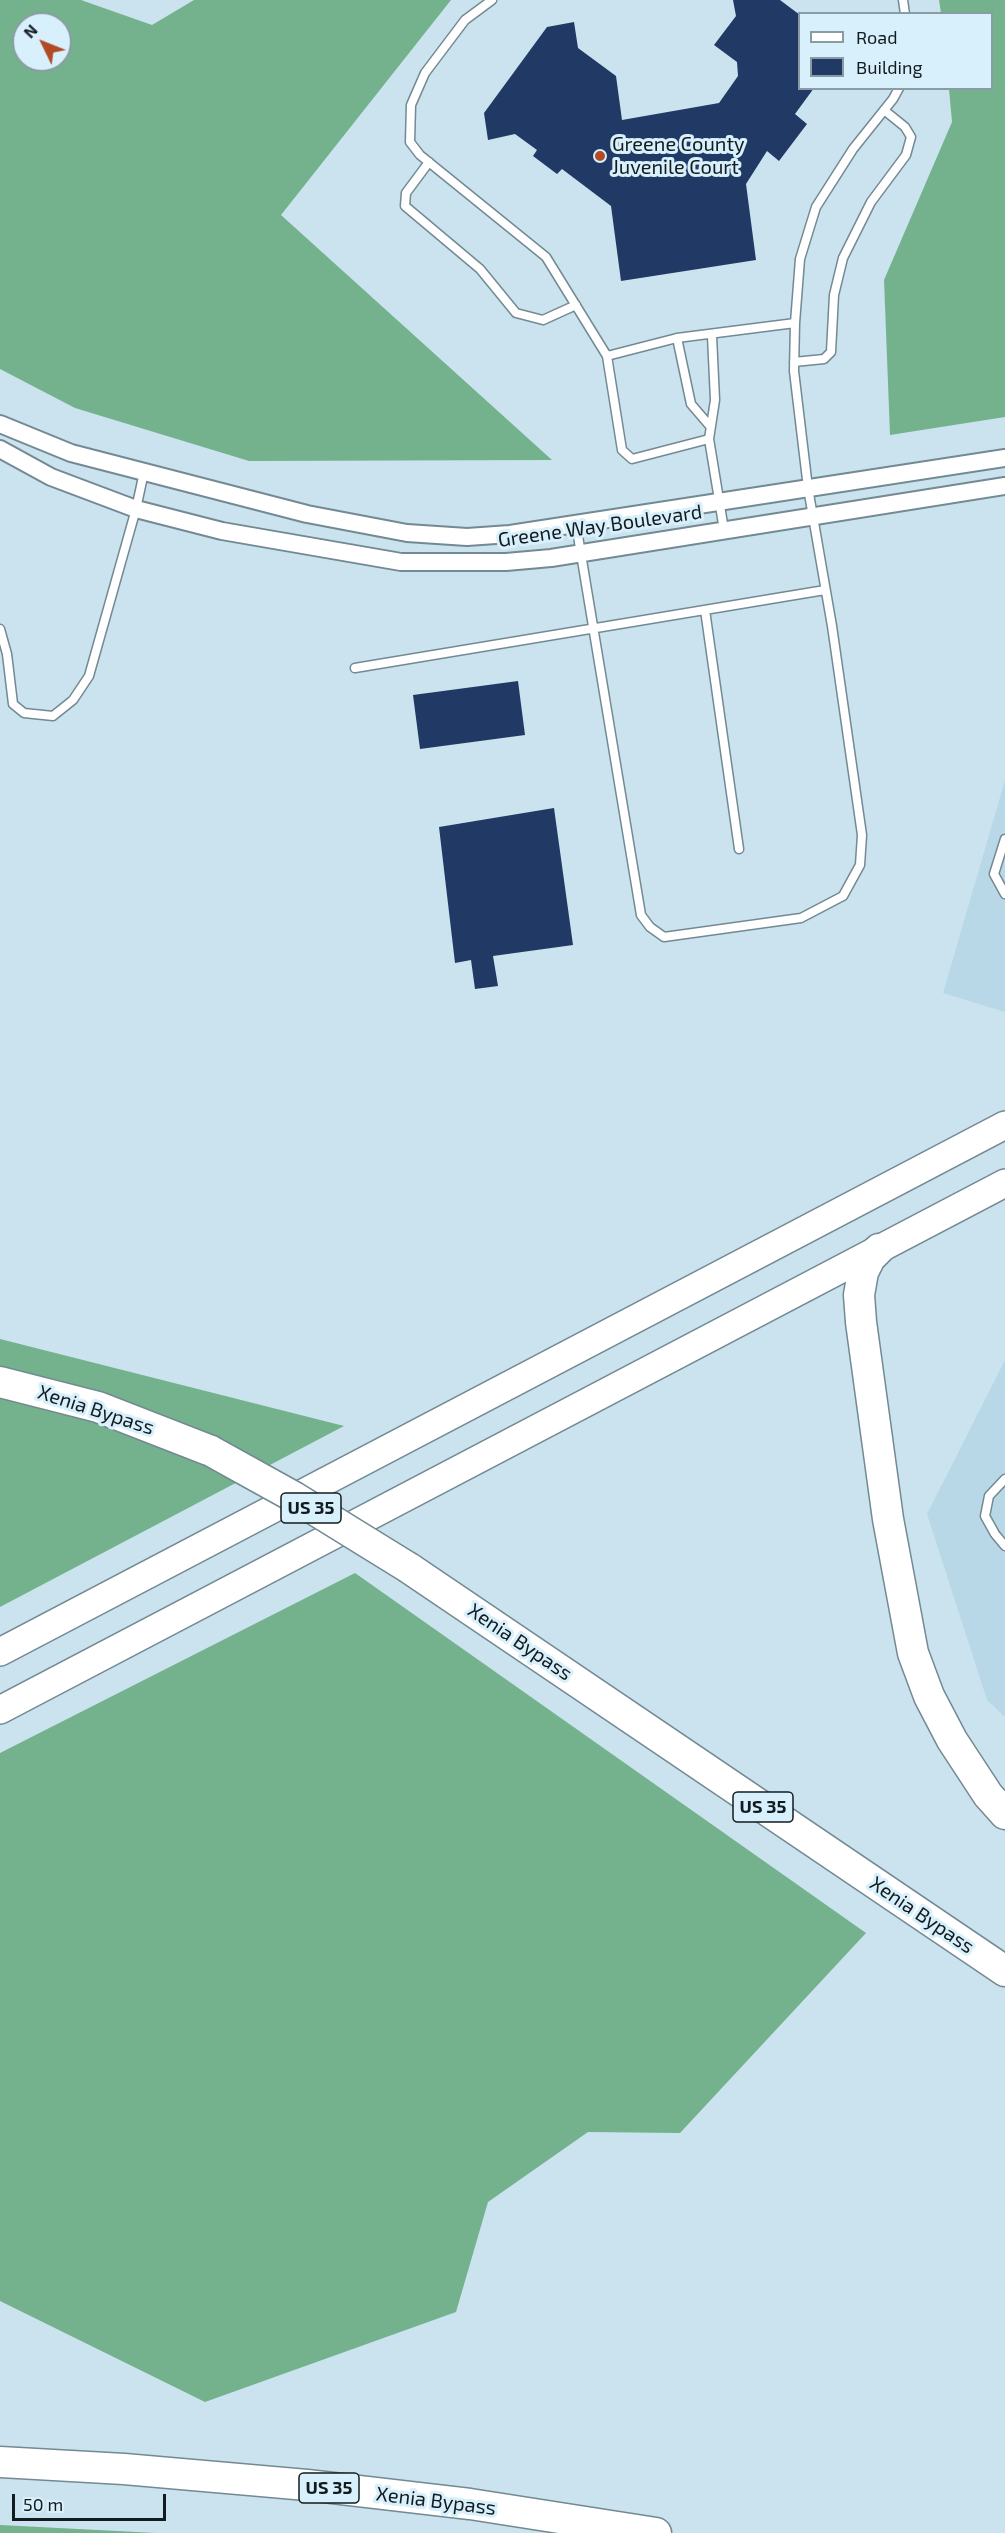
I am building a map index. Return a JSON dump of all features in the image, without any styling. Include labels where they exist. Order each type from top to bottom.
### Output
[{"type":"highway","points":[[879,1249],[870,1258],[863,1272],[859,1295],[861,1322],[886,1508],[913,1653],[929,1696],[952,1740],[988,1795],[1005,1814]]},
{"type":"highway","name":"Xenia Bypass","points":[[0,1382],[98,1407],[211,1451],[294,1497],[409,1568],[1005,1971]]},
{"type":"highway","points":[[0,2447],[69,2451],[337,2480],[470,2499],[585,2522]]},
{"type":"highway","name":"Xenia Bypass","points":[[0,2462],[124,2469],[307,2485],[656,2533]]},
{"type":"main road","points":[[0,1652],[1005,1125]]},
{"type":"main road","points":[[0,1710],[1005,1183]]},
{"type":"street","name":"Greene Way Boulevard","points":[[0,424],[71,453],[307,514],[407,533],[467,537],[510,534],[1005,458]]},
{"type":"street","name":"Greene Way Boulevard","points":[[0,448],[51,477],[136,509],[222,531],[401,561],[506,562],[581,553],[1005,486]]},
{"type":"lane","points":[[492,0],[465,20],[425,74],[411,105],[410,142],[429,162],[546,257],[607,356],[622,450],[632,459],[709,439]]},
{"type":"lane","points":[[576,524],[641,915],[650,927],[664,937],[801,918],[843,896],[860,865],[862,835],[808,488],[794,362],[795,324],[800,259],[816,207],[853,149],[897,90]]},
{"type":"lane","points":[[794,362],[824,359],[831,352],[834,295],[843,258],[871,202],[906,155],[911,137],[905,127],[884,110]]},
{"type":"lane","points":[[429,162],[406,193],[405,206],[480,268],[516,313],[543,320],[576,305]]},
{"type":"lane","points":[[607,356],[677,338],[712,336],[795,324]]},
{"type":"lane","points":[[712,336],[714,400],[709,439],[724,530]]},
{"type":"lane","points":[[677,338],[691,404],[709,425]]},
{"type":"lane","points":[[0,629],[8,654],[13,704],[24,713],[53,716],[73,700],[88,676],[136,509],[144,472]]},
{"type":"lane","points":[[355,668],[825,590]]},
{"type":"lane","points":[[705,610],[739,849]]},
{"type":"lane","points":[[1005,839],[994,874],[1005,894]]},
{"type":"lane","points":[[1005,1479],[989,1496],[985,1516],[994,1534],[1005,1546]]},
{"type":"shaded area","points":[[1005,780],[1005,1012],[943,993]]},
{"type":"shaded area","points":[[1005,1360],[1005,1717],[987,1700],[927,1514]]},
{"type":"green space","points":[[0,0],[81,0],[152,25],[194,0],[451,0],[281,215],[552,460],[249,461],[75,408],[0,369]]},
{"type":"green space","points":[[939,0],[1005,0],[1005,417],[890,435],[884,280],[952,122],[949,90],[993,90],[993,12],[941,12]]},
{"type":"green space","points":[[0,1339],[344,1426],[0,1607]]},
{"type":"green space","points":[[355,1573],[866,1933],[680,2133],[588,2132],[488,2202],[456,2312],[205,2402],[0,2301],[0,1753]]},
{"type":"green space","points":[[0,2525],[156,2533],[0,2533]]},
{"type":"building","points":[[733,0],[780,0],[798,14],[798,90],[813,90],[795,114],[807,124],[779,161],[767,151],[746,184],[756,260],[621,281],[611,206],[562,169],[557,174],[533,156],[537,150],[515,134],[488,140],[484,113],[547,27],[574,22],[578,48],[616,76],[622,120],[719,103],[738,76],[737,62],[714,45],[736,16]]},
{"type":"building","points":[[518,681],[525,735],[420,749],[413,695]]},
{"type":"building","points":[[554,808],[573,945],[493,956],[498,986],[475,989],[471,960],[455,963],[439,827]]},
{"type":"place","name":"Greene County Juvenile Court","points":[[600,156]]}]
